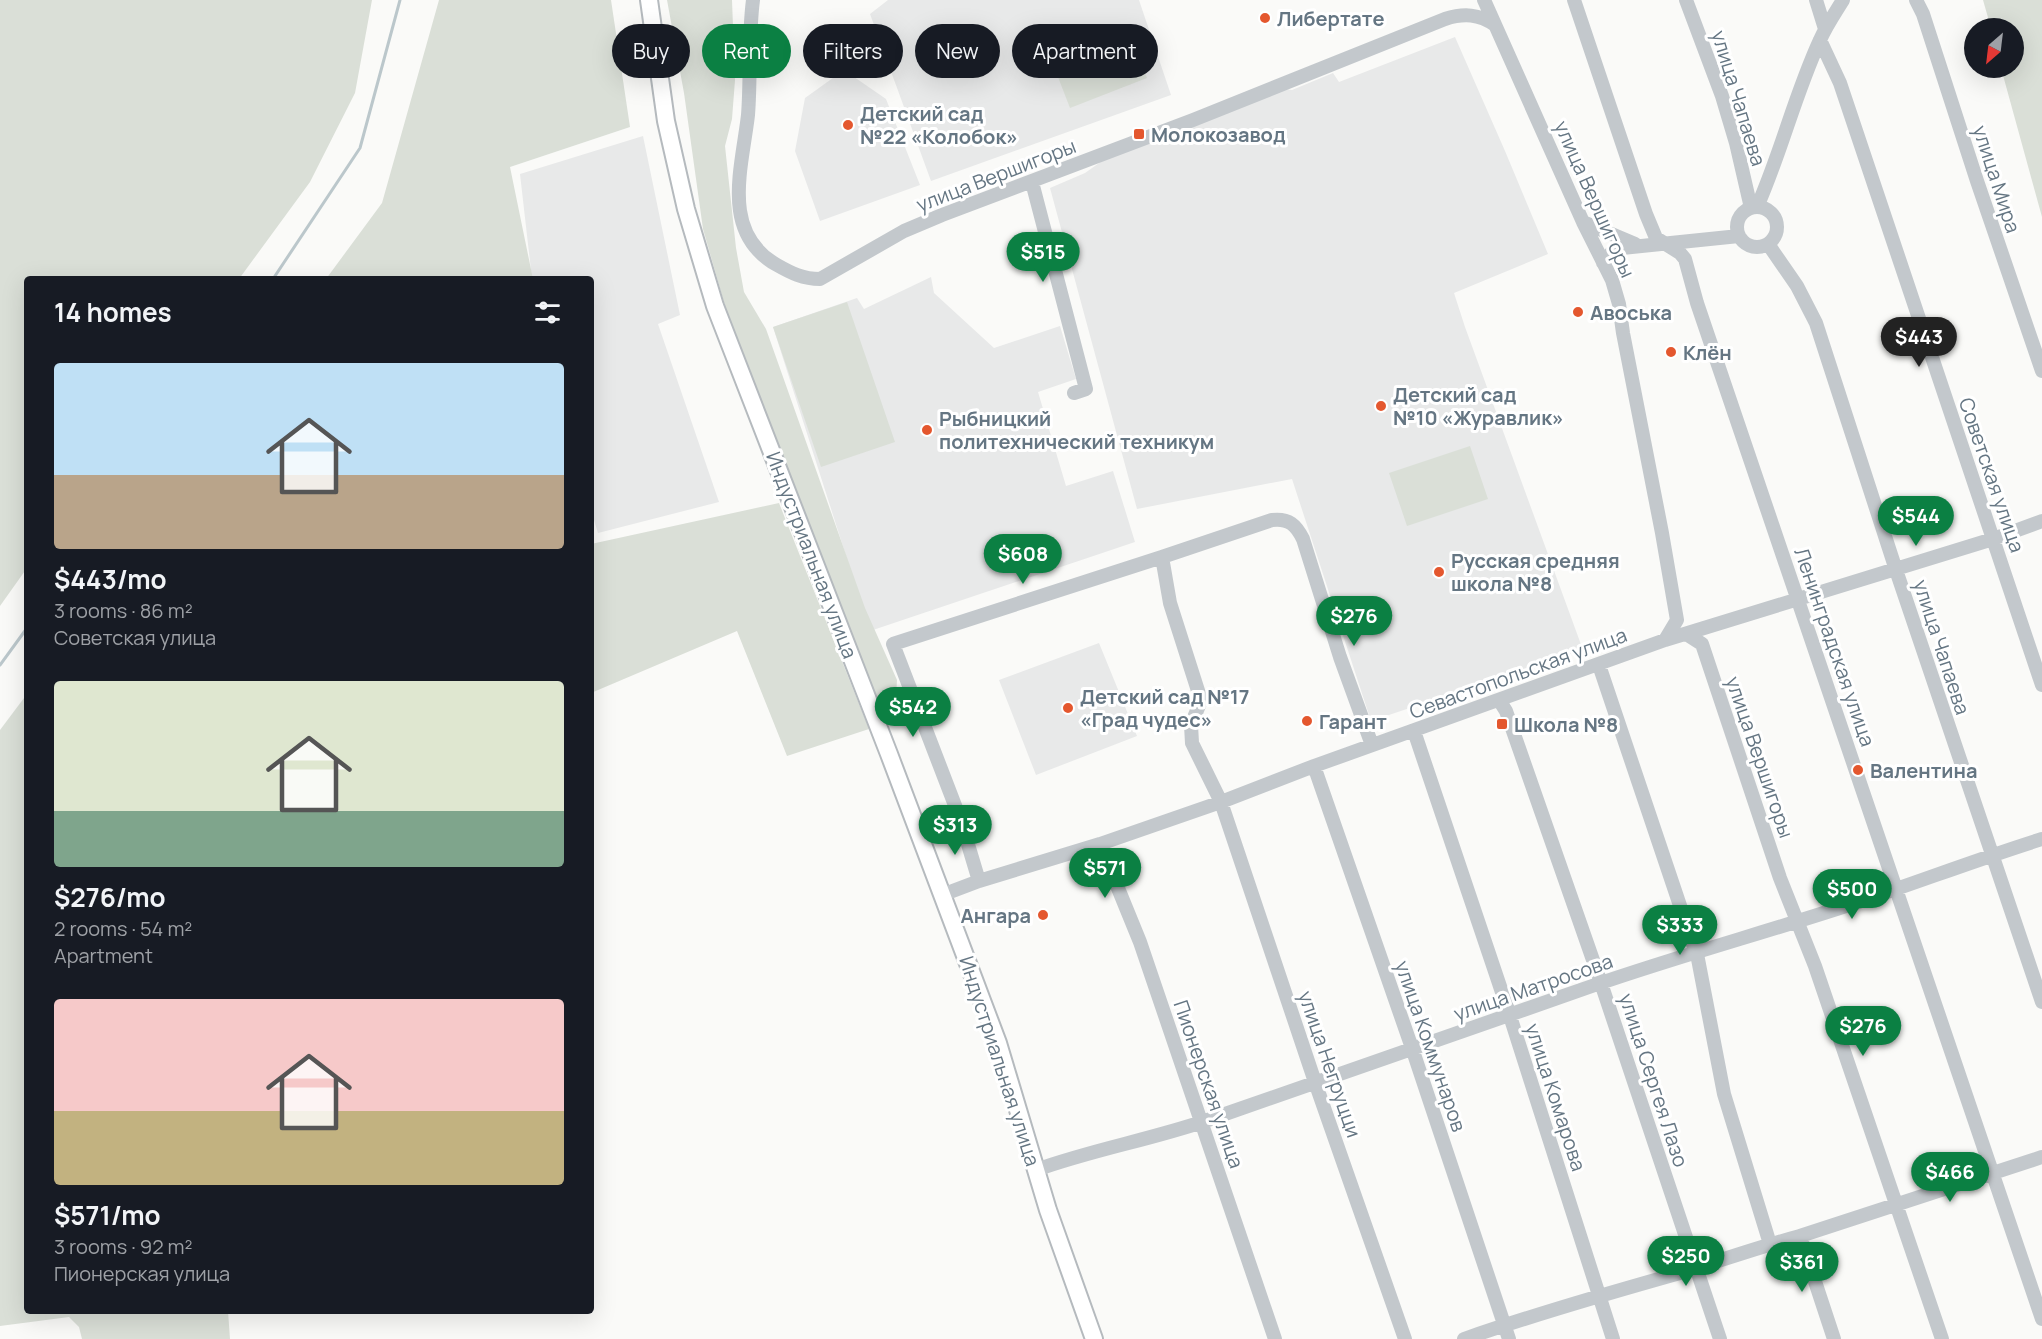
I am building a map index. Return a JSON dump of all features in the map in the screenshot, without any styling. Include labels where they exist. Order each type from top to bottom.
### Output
[{"type":"main road","name":"Индустриальная улица","points":[[650,0],[666,121],[686,209],[715,306],[889,754],[998,1043],[1036,1170],[1094,1339]]},
{"type":"street","name":"улица Вершигоры","points":[[753,0],[748,114],[739,176],[743,227],[749,240],[760,254],[807,279],[820,279],[904,231],[1445,19],[1469,14],[1486,19],[1495,25]]},
{"type":"street","name":"улица Вершигоры","points":[[1484,0],[1583,222],[1612,280],[1619,303],[1677,620],[1688,635],[1702,644],[1780,878],[1815,966],[1942,1339]]},
{"type":"street","name":"Ленинградская улица","points":[[1574,0],[1656,238],[1680,253],[1684,260],[2042,1319]]},
{"type":"street","name":"улица Чапаева","points":[[1686,0],[1722,96],[1754,208]]},
{"type":"street","name":"Советская улица","points":[[1816,0],[1822,35],[1840,82],[2042,685]]},
{"type":"street","points":[[1754,208],[1769,211],[1776,221],[1776,234],[1768,244],[1763,246],[1746,244],[1739,236],[1737,222],[1740,216],[1754,208],[1769,180],[1822,35],[1843,0]]},
{"type":"street","name":"улица Мира","points":[[1916,0],[1923,14],[2042,371]]},
{"type":"street","points":[[1032,182],[1086,389],[1074,393]]},
{"type":"street","points":[[1583,222],[1640,245]]},
{"type":"street","points":[[1603,263],[1615,250],[1640,245],[1739,236]]},
{"type":"street","name":"улица Чапаева","points":[[1768,244],[1797,286],[1816,323],[1896,570],[2042,1002]]},
{"type":"street","points":[[979,881],[961,821],[893,644],[1272,520],[1282,519],[1292,522],[1303,539],[1340,657],[1372,745]]},
{"type":"street","name":"Севастопольская улица","points":[[942,895],[1221,802],[1314,766],[1665,640],[1688,635],[1896,570],[1993,539],[2042,520]]},
{"type":"street","name":"улица Негруцци","points":[[1162,557],[1170,603],[1200,698],[1191,725],[1192,743],[1221,802],[1405,1339]]},
{"type":"street","points":[[1665,640],[1677,620]]},
{"type":"street","points":[[1599,665],[1695,952],[1724,1094],[1770,1244]]},
{"type":"street","name":"улица Сергея Лазо","points":[[1499,700],[1510,723],[1601,983],[1720,1339]]},
{"type":"street","name":"улица Комарова","points":[[1414,731],[1510,1016],[1613,1339]]},
{"type":"street","name":"улица Коммунаров","points":[[1314,766],[1412,1048],[1509,1339]]},
{"type":"street","name":"улица Матросова","points":[[1036,1170],[1073,1156],[1202,1122],[1601,983],[1797,922],[2042,839]]},
{"type":"street","name":"Пионерская улица","points":[[1100,844],[1140,942],[1275,1339]]},
{"type":"street","points":[[1464,1339],[1800,1236],[2042,1156]]},
{"type":"street","points":[[1800,1236],[1834,1339]]},
{"type":"shaded area","points":[[0,0],[372,0],[355,93],[310,182],[241,276],[24,276],[24,572],[0,606]]},
{"type":"shaded area","points":[[439,0],[611,0],[615,24],[612,24],[612,78],[623,78],[630,127],[510,167],[532,276],[328,276],[382,203]]},
{"type":"shaded area","points":[[667,0],[732,0],[733,24],[702,24],[702,78],[735,78],[732,119],[725,146],[736,248],[744,292],[766,329],[865,608],[897,680],[896,698],[889,704],[883,705],[865,678],[731,327],[703,229],[681,78],[690,78],[690,24],[671,24]]},
{"type":"shaded area","points":[[888,0],[1139,0],[1147,24],[1012,24],[1012,78],[1158,78],[1158,56],[1171,95],[931,181],[893,78],[903,78],[903,24],[874,24],[870,14]]},
{"type":"shaded area","points":[[1983,0],[2042,0],[2042,217],[2004,78],[2024,78],[2024,18],[1988,18]]},
{"type":"shaded area","points":[[1455,37],[1548,254],[1454,293],[1583,650],[1371,721],[1292,479],[1137,509],[1050,188],[1085,173],[1102,161],[1284,89],[1292,90],[1333,73],[1339,82]]},
{"type":"shaded area","name":"Детский сад №22 «Колобок»","points":[[833,78],[856,78],[886,99],[920,185],[820,221],[795,151],[805,98]]},
{"type":"shaded area","points":[[1058,78],[1147,78],[1070,108]]},
{"type":"shaded area","points":[[643,136],[680,315],[658,324],[719,502],[598,533],[594,520],[594,276],[532,276],[520,174]]},
{"type":"shaded area","name":"Рыбницкий политехнический техникум","points":[[931,277],[934,293],[994,348],[1060,326],[1076,379],[1038,392],[1066,486],[1113,471],[1135,542],[870,631],[773,327],[857,298],[864,309]]},
{"type":"shaded area","points":[[847,302],[895,442],[821,467],[773,327]]},
{"type":"shaded area","points":[[1470,446],[1488,499],[1407,526],[1389,473]]},
{"type":"shaded area","points":[[779,503],[869,729],[787,756],[737,631],[594,692],[594,543]]},
{"type":"shaded area","name":"Детский сад №17 «Град чудес»","points":[[1099,643],[1137,736],[1036,775],[999,680]]},
{"type":"shaded area","points":[[24,698],[24,1314],[228,1314],[230,1339],[82,1339],[79,1327],[69,1317],[0,1326],[0,730]]},
{"type":"waterway","points":[[275,276],[360,148],[400,0]]},
{"type":"waterway","points":[[0,665],[24,632]]},
{"type":"place","name":"Либертате","points":[[1265,18]]},
{"type":"place","name":"Детский сад №22 «Колобок»","points":[[848,125]]},
{"type":"place","name":"Молокозавод","points":[[1139,134]]},
{"type":"place","name":"Авоська","points":[[1578,312]]},
{"type":"place","name":"Клён","points":[[1671,352]]},
{"type":"place","name":"Детский сад №10 «Журавлик»","points":[[1381,406]]},
{"type":"place","name":"Рыбницкий политехнический техникум","points":[[927,430]]},
{"type":"place","name":"Русская средняя школа №8","points":[[1439,572]]},
{"type":"place","name":"Детский сад №17 «Град чудес»","points":[[1068,708]]},
{"type":"place","name":"Гарант","points":[[1307,721]]},
{"type":"place","name":"Школа №8","points":[[1502,724]]},
{"type":"place","name":"Валентина","points":[[1858,770]]},
{"type":"place","name":"Ангара","points":[[1043,915]]}]
